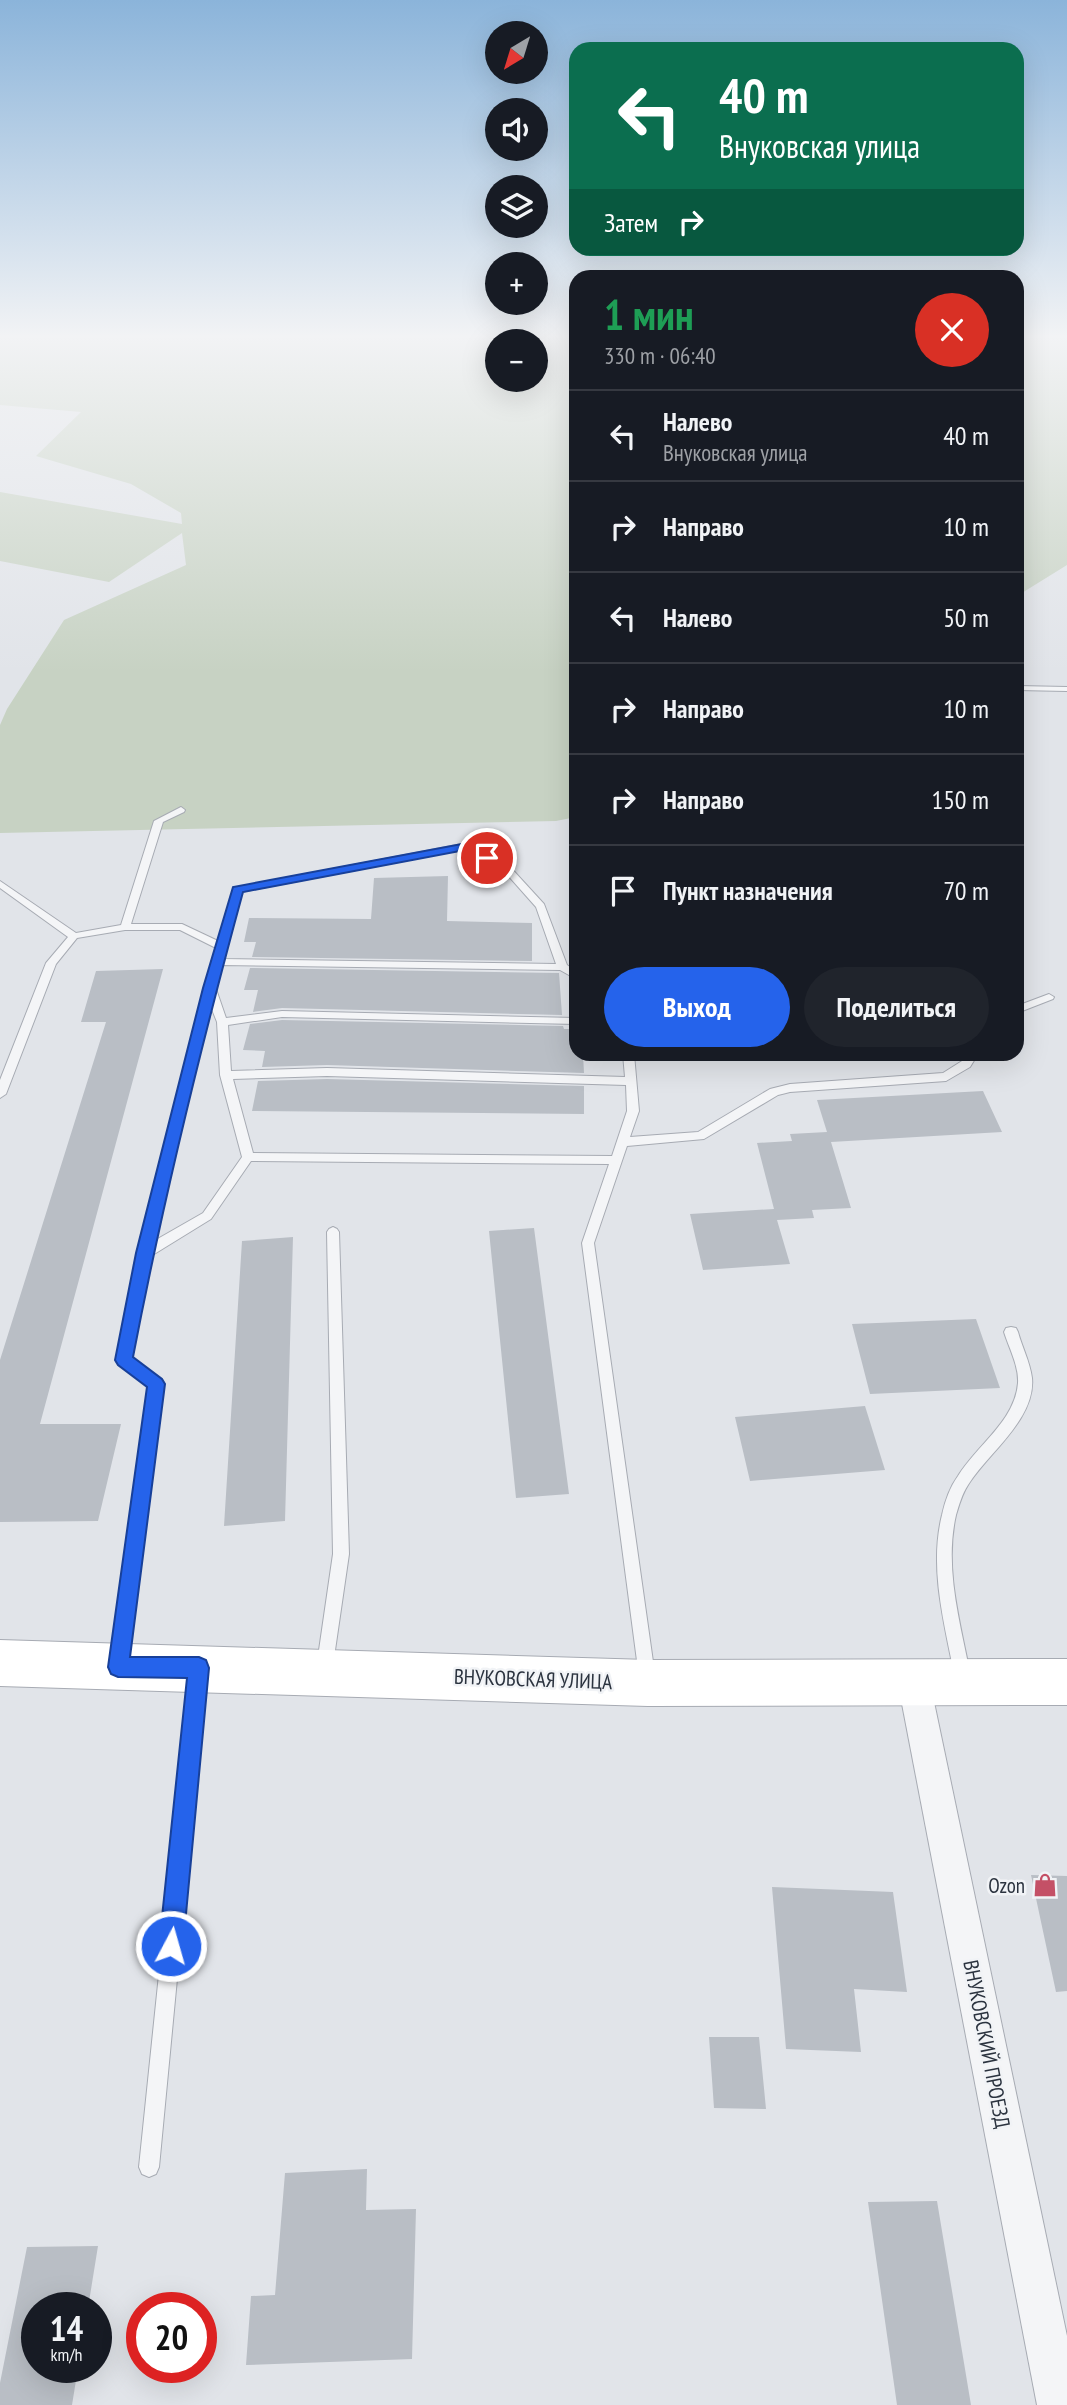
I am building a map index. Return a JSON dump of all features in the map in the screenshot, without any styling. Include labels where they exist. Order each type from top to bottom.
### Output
[{"type":"main road","name":"ВНУКОВСКАЯ УЛИЦА","points":[[0,1663],[648,1683],[1067,1682]]},
{"type":"street","name":"ВНУКОВСКИЙ ПРОЕЗД","points":[[915,1683],[1059,2405]]},
{"type":"lane","points":[[1024,688],[1067,689]]},
{"type":"lane","points":[[125,927],[159,821],[181,810]]},
{"type":"lane","points":[[118,1667],[156,1384],[124,1360],[145,1253],[237,890],[467,846],[508,870],[541,906],[562,967]]},
{"type":"lane","points":[[0,884],[74,936]]},
{"type":"lane","points":[[0,1094],[51,963],[74,936],[125,927],[182,927],[222,947]]},
{"type":"lane","points":[[217,962],[562,967],[569,972]]},
{"type":"lane","points":[[145,1253],[207,1216],[248,1157],[226,1074],[222,1022],[210,988]]},
{"type":"lane","points":[[1024,1007],[1049,997]]},
{"type":"lane","points":[[222,1022],[282,1014],[569,1021]]},
{"type":"lane","points":[[630,1061],[633,1111],[588,1243],[648,1683]]},
{"type":"lane","points":[[622,1142],[700,1136],[774,1092],[790,1088],[946,1077],[968,1061]]},
{"type":"lane","points":[[226,1074],[327,1072],[631,1082]]},
{"type":"lane","points":[[248,1157],[616,1160]]},
{"type":"lane","points":[[324,1671],[341,1554],[333,1232]]},
{"type":"lane","points":[[963,1683],[943,1570],[948,1522],[957,1491],[1018,1407],[1025,1383],[1011,1332]]},
{"type":"lane","points":[[149,2167],[199,1668]]},
{"type":"green space","points":[[43,449],[569,449],[569,818],[556,821],[0,833],[0,725],[7,709],[64,620],[186,565],[182,533],[109,582],[0,561],[0,492],[182,524],[181,513],[131,484],[36,456]]},
{"type":"green space","points":[[1024,449],[1067,449],[1067,565],[1024,592]]},
{"type":"building","points":[[448,876],[447,921],[532,923],[532,961],[252,957],[256,942],[244,942],[249,918],[371,919],[374,878]]},
{"type":"building","points":[[250,968],[559,973],[562,1015],[282,1008],[253,1012],[258,990],[244,990]]},
{"type":"building","points":[[163,969],[40,1424],[121,1424],[98,1521],[0,1522],[0,1360],[106,1022],[81,1022],[96,971]]},
{"type":"building","points":[[282,1020],[563,1026],[564,1029],[569,1029],[569,1061],[583,1061],[584,1073],[327,1065],[262,1067],[265,1051],[243,1050],[250,1024]]},
{"type":"building","points":[[327,1079],[584,1086],[584,1114],[252,1111],[258,1081]]},
{"type":"building","points":[[983,1091],[1002,1132],[831,1142],[851,1208],[812,1210],[814,1218],[777,1220],[790,1264],[703,1270],[690,1214],[774,1209],[757,1143],[792,1141],[790,1134],[827,1132],[817,1100]]},
{"type":"building","points":[[534,1228],[569,1494],[516,1498],[489,1231]]},
{"type":"building","points":[[293,1237],[285,1521],[224,1526],[242,1241]]},
{"type":"building","points":[[976,1319],[1000,1388],[870,1394],[852,1324]]},
{"type":"building","points":[[865,1406],[885,1470],[750,1481],[735,1417]]},
{"type":"building","points":[[1031,1875],[1067,1876],[1067,1991],[1056,1992]]},
{"type":"building","points":[[772,1887],[893,1892],[907,1992],[854,1989],[861,2052],[786,2049]]},
{"type":"building","points":[[709,2037],[759,2037],[766,2109],[714,2108]]},
{"type":"building","points":[[367,2169],[366,2210],[416,2209],[412,2359],[246,2365],[251,2296],[275,2295],[285,2173]]},
{"type":"building","points":[[937,2201],[971,2405],[897,2405],[868,2202]]},
{"type":"building","points":[[98,2246],[91,2292],[21,2292],[21,2383],[76,2383],[72,2405],[0,2405],[0,2383],[27,2247]]},
{"type":"place","name":"Ozon","points":[[1045,1885]]},
{"type":"route","points":[[171,1946],[199,1668],[118,1667],[156,1384],[124,1360],[145,1253],[237,890],[467,846],[487,858]]}]
